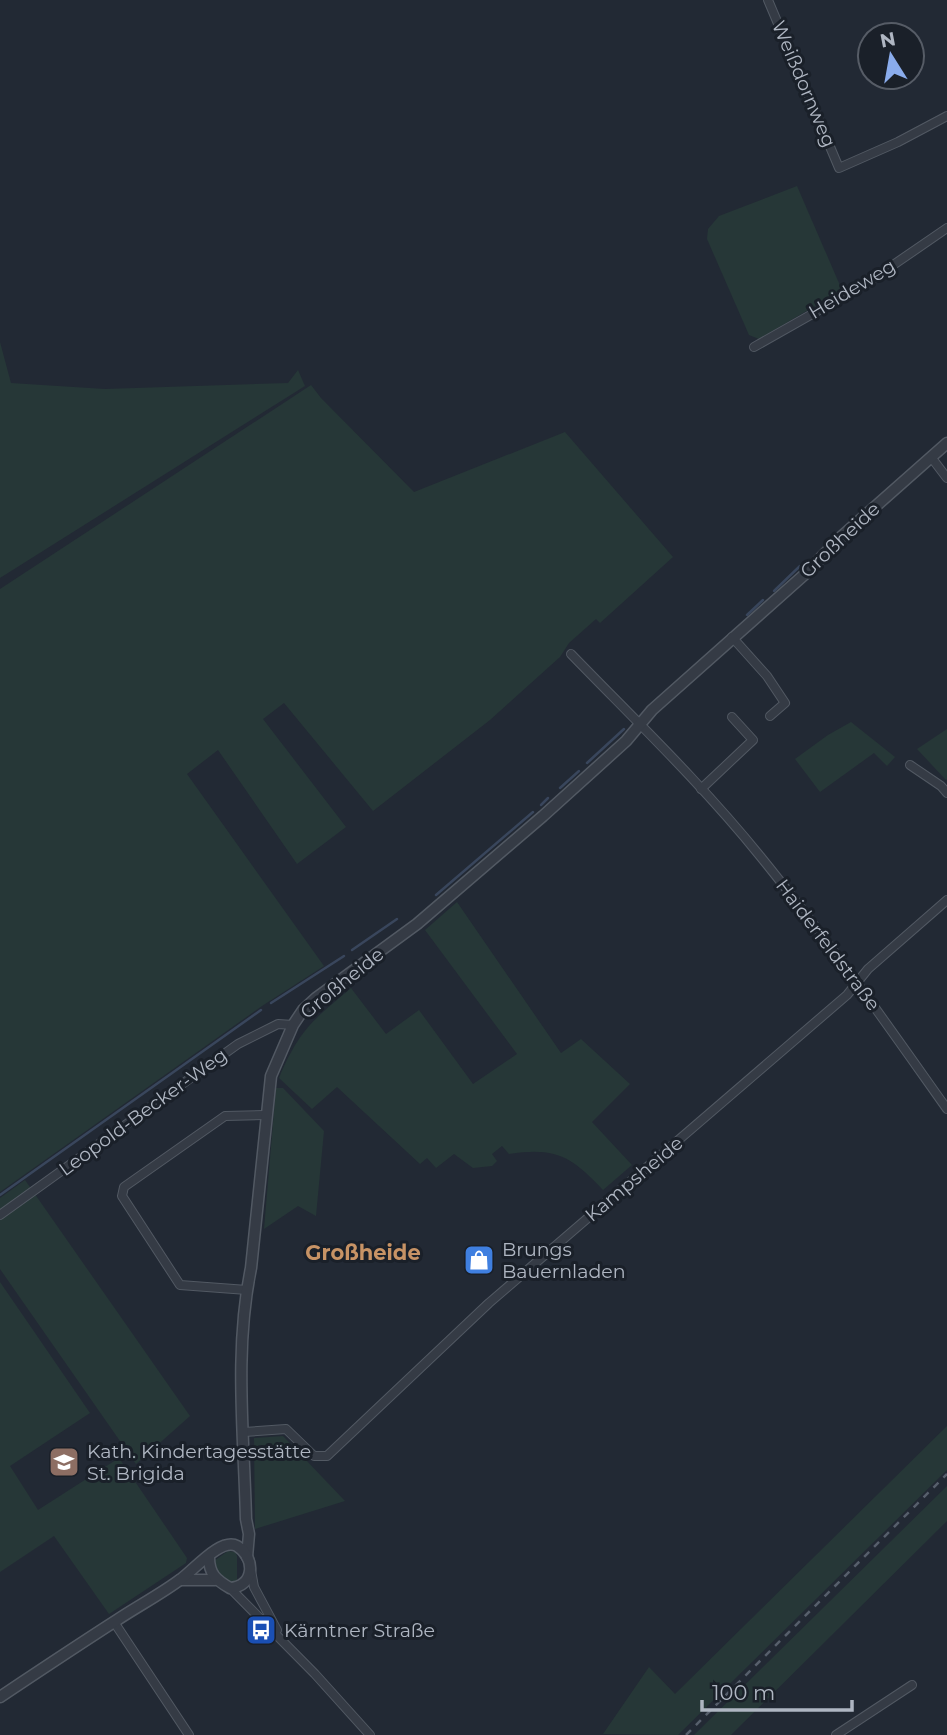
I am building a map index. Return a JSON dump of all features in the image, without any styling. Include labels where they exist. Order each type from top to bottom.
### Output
[{"type":"street","name":"Weißdornweg","points":[[768,0],[839,168],[898,142],[947,116]]},
{"type":"street","name":"Heideweg","points":[[754,347],[867,283],[947,228]]},
{"type":"street","name":"Großheide","points":[[247,1557],[242,1389],[247,1290],[271,1076],[293,1024],[303,1010],[316,999],[417,925],[561,800],[641,724],[652,710],[947,443]]},
{"type":"street","points":[[931,457],[947,478]]},
{"type":"street","points":[[732,637],[767,676],[785,703],[770,716]]},
{"type":"street","name":"Haiderfeldstraße","points":[[571,654],[641,724],[760,855],[858,982],[947,1109]]},
{"type":"street","points":[[701,789],[753,740],[732,718]]},
{"type":"street","points":[[910,765],[947,793]]},
{"type":"street","name":"Kampsheide","points":[[244,1432],[286,1429],[314,1456],[327,1456],[489,1303],[847,995],[868,969],[947,900]]},
{"type":"street","name":"Leopold-Becker-Weg","points":[[0,1215],[237,1044],[278,1024],[293,1024]]},
{"type":"street","points":[[247,1290],[180,1285],[122,1196],[124,1186],[225,1116],[265,1115]]},
{"type":"street","name":"Großheide","points":[[233,1544],[243,1532],[246,1519]]},
{"type":"street","points":[[0,1697],[180,1580],[219,1547],[233,1544],[247,1557],[259,1598],[282,1639]]},
{"type":"street","points":[[209,1557],[209,1568],[215,1580]]},
{"type":"street","points":[[230,1588],[244,1584],[251,1570]]},
{"type":"street","points":[[180,1580],[215,1580],[230,1588],[282,1639],[370,1735]]},
{"type":"street","points":[[114,1622],[189,1735]]},
{"type":"street","points":[[836,1735],[912,1685]]},
{"type":"shaded area","points":[[797,186],[842,290],[759,339],[749,335],[707,239],[708,229],[719,216]]},
{"type":"shaded area","points":[[0,342],[11,383],[105,389],[288,383],[298,370],[305,386],[0,578]]},
{"type":"shaded area","points":[[311,385],[414,492],[565,432],[673,557],[600,623],[596,619],[569,643],[560,657],[490,720],[373,811],[284,703],[263,719],[346,827],[297,864],[218,750],[187,774],[324,966],[262,1006],[0,1192],[0,589]]},
{"type":"shaded area","points":[[851,722],[895,757],[887,766],[874,753],[820,792],[795,759]]},
{"type":"shaded area","points":[[947,729],[947,779],[946,780],[917,749]]},
{"type":"shaded area","points":[[457,902],[561,1053],[581,1039],[630,1084],[592,1122],[632,1165],[603,1190],[581,1169],[562,1157],[539,1152],[509,1154],[502,1146],[492,1154],[497,1161],[492,1166],[473,1168],[454,1154],[436,1168],[427,1158],[420,1164],[337,1087],[312,1109],[279,1078],[293,1048],[308,1027],[351,988],[386,1034],[419,1010],[473,1084],[517,1054],[425,930]]},
{"type":"shaded area","points":[[276,1088],[283,1088],[324,1131],[316,1216],[298,1206],[264,1229]]},
{"type":"shaded area","points":[[25,1180],[190,1416],[136,1464],[0,1269],[0,1198]]},
{"type":"shaded area","points":[[0,1282],[90,1413],[10,1466],[38,1510],[119,1458],[187,1558],[186,1563],[109,1614],[54,1536],[0,1572]]},
{"type":"shaded area","points":[[947,1426],[947,1470],[678,1735],[603,1734],[649,1667],[675,1694]]},
{"type":"shaded area","points":[[283,1436],[345,1501],[255,1529],[254,1438]]},
{"type":"shaded area","points":[[947,1486],[947,1521],[731,1735],[694,1735]]},
{"type":"shaded area","points":[[228,1551],[235,1552],[237,1556],[237,1583],[232,1584],[214,1568],[214,1561]]},
{"type":"waterway","points":[[774,591],[800,566]]},
{"type":"waterway","points":[[747,615],[763,600]]},
{"type":"waterway","points":[[587,763],[624,729]]},
{"type":"waterway","points":[[560,788],[579,771]]},
{"type":"waterway","points":[[541,805],[548,798]]},
{"type":"waterway","points":[[436,895],[533,812]]},
{"type":"waterway","points":[[352,950],[397,919]]},
{"type":"waterway","points":[[271,1003],[344,956]]},
{"type":"waterway","points":[[0,1195],[261,1010]]},
{"type":"railway","points":[[686,1735],[947,1474]]},
{"type":"place","name":"Brungs Bauernladen","points":[[479,1260]]},
{"type":"place","name":"Kath. Kindertagesstätte St. Brigida","points":[[64,1462]]},
{"type":"place","name":"Kärntner Straße","points":[[261,1630]]},
{"type":"district","name":"Großheide","points":[[363,1252]]}]
